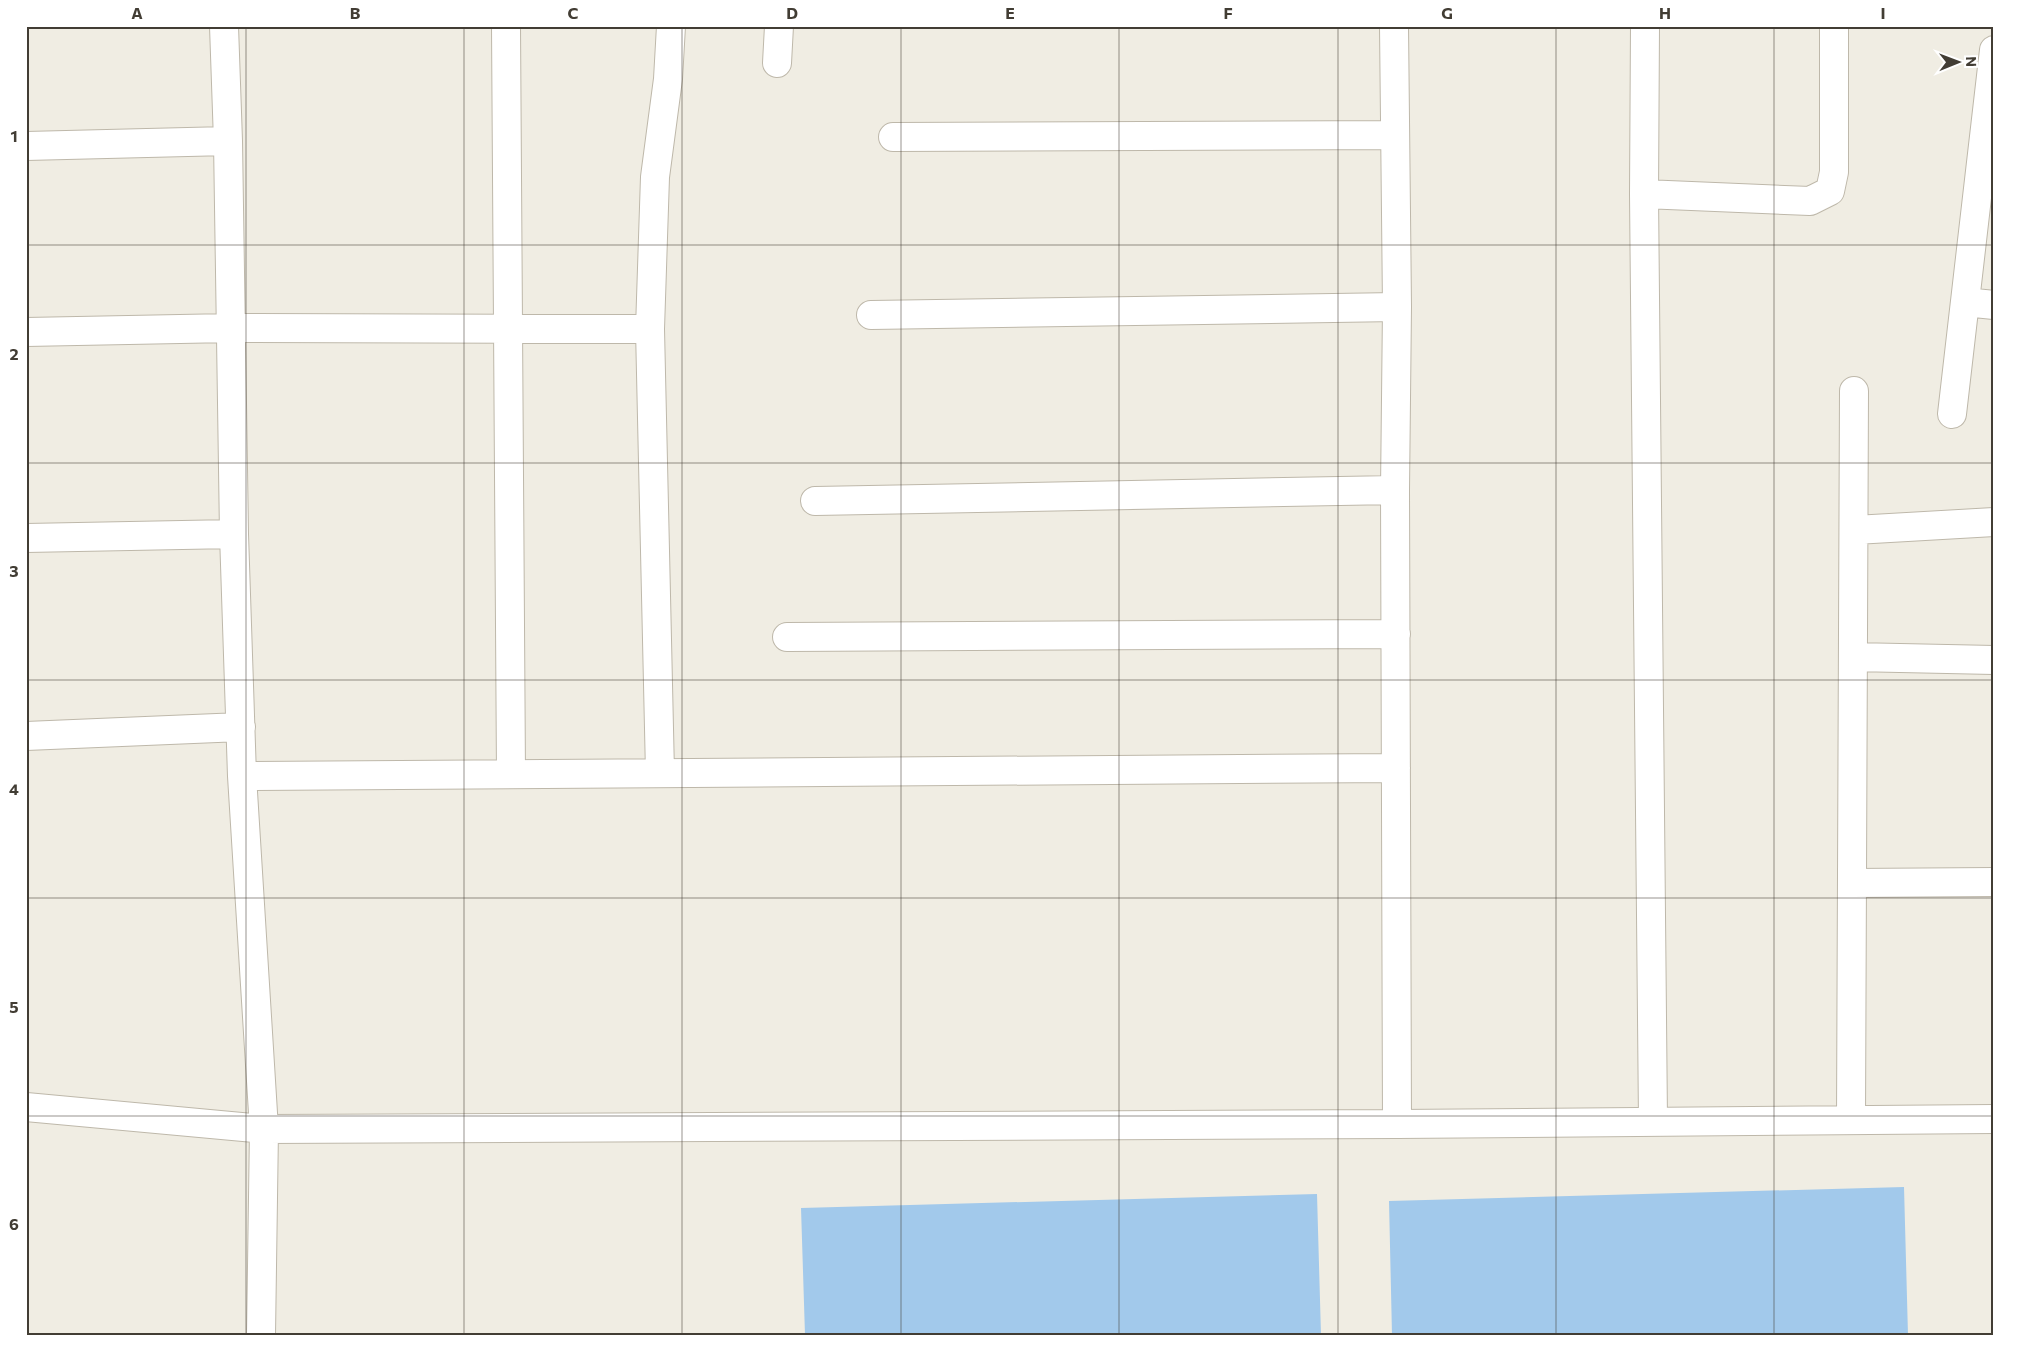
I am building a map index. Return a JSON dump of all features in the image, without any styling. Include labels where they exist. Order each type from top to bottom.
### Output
[{"type":"street","points":[[224,26],[228,141],[234,534],[242,776],[264,1129],[260,1335]]},
{"type":"street","points":[[506,26],[511,774]]},
{"type":"street","points":[[660,773],[650,329],[655,178],[668,79],[671,26]]},
{"type":"street","points":[[778,63],[779,26]]},
{"type":"street","points":[[1394,26],[1397,307],[1395,490],[1397,1124]]},
{"type":"street","points":[[1645,26],[1644,194],[1653,1121]]},
{"type":"street","points":[[1644,194],[1810,201],[1830,191],[1834,172],[1834,26]]},
{"type":"street","points":[[1952,414],[1994,50]]},
{"type":"street","points":[[893,137],[1395,135]]},
{"type":"street","points":[[26,146],[228,141]]},
{"type":"street","points":[[1964,302],[1994,305]]},
{"type":"street","points":[[871,315],[1397,307]]},
{"type":"street","points":[[26,332],[231,328],[508,327],[650,329]]},
{"type":"street","points":[[1850,1120],[1854,391]]},
{"type":"street","points":[[816,501],[1395,490]]},
{"type":"street","points":[[1854,530],[1994,522]]},
{"type":"street","points":[[26,538],[234,534]]},
{"type":"street","points":[[787,637],[1396,634]]},
{"type":"street","points":[[1853,657],[1994,660]]},
{"type":"street","points":[[26,736],[241,727]]},
{"type":"street","points":[[242,776],[1396,768]]},
{"type":"street","points":[[1852,883],[1994,882]]},
{"type":"street","points":[[26,1107],[264,1129],[1397,1124],[1994,1119]]},
{"type":"water","points":[[1904,1187],[1908,1335],[1392,1335],[1389,1201]]},
{"type":"water","points":[[1317,1194],[1321,1335],[805,1335],[801,1208]]}]
